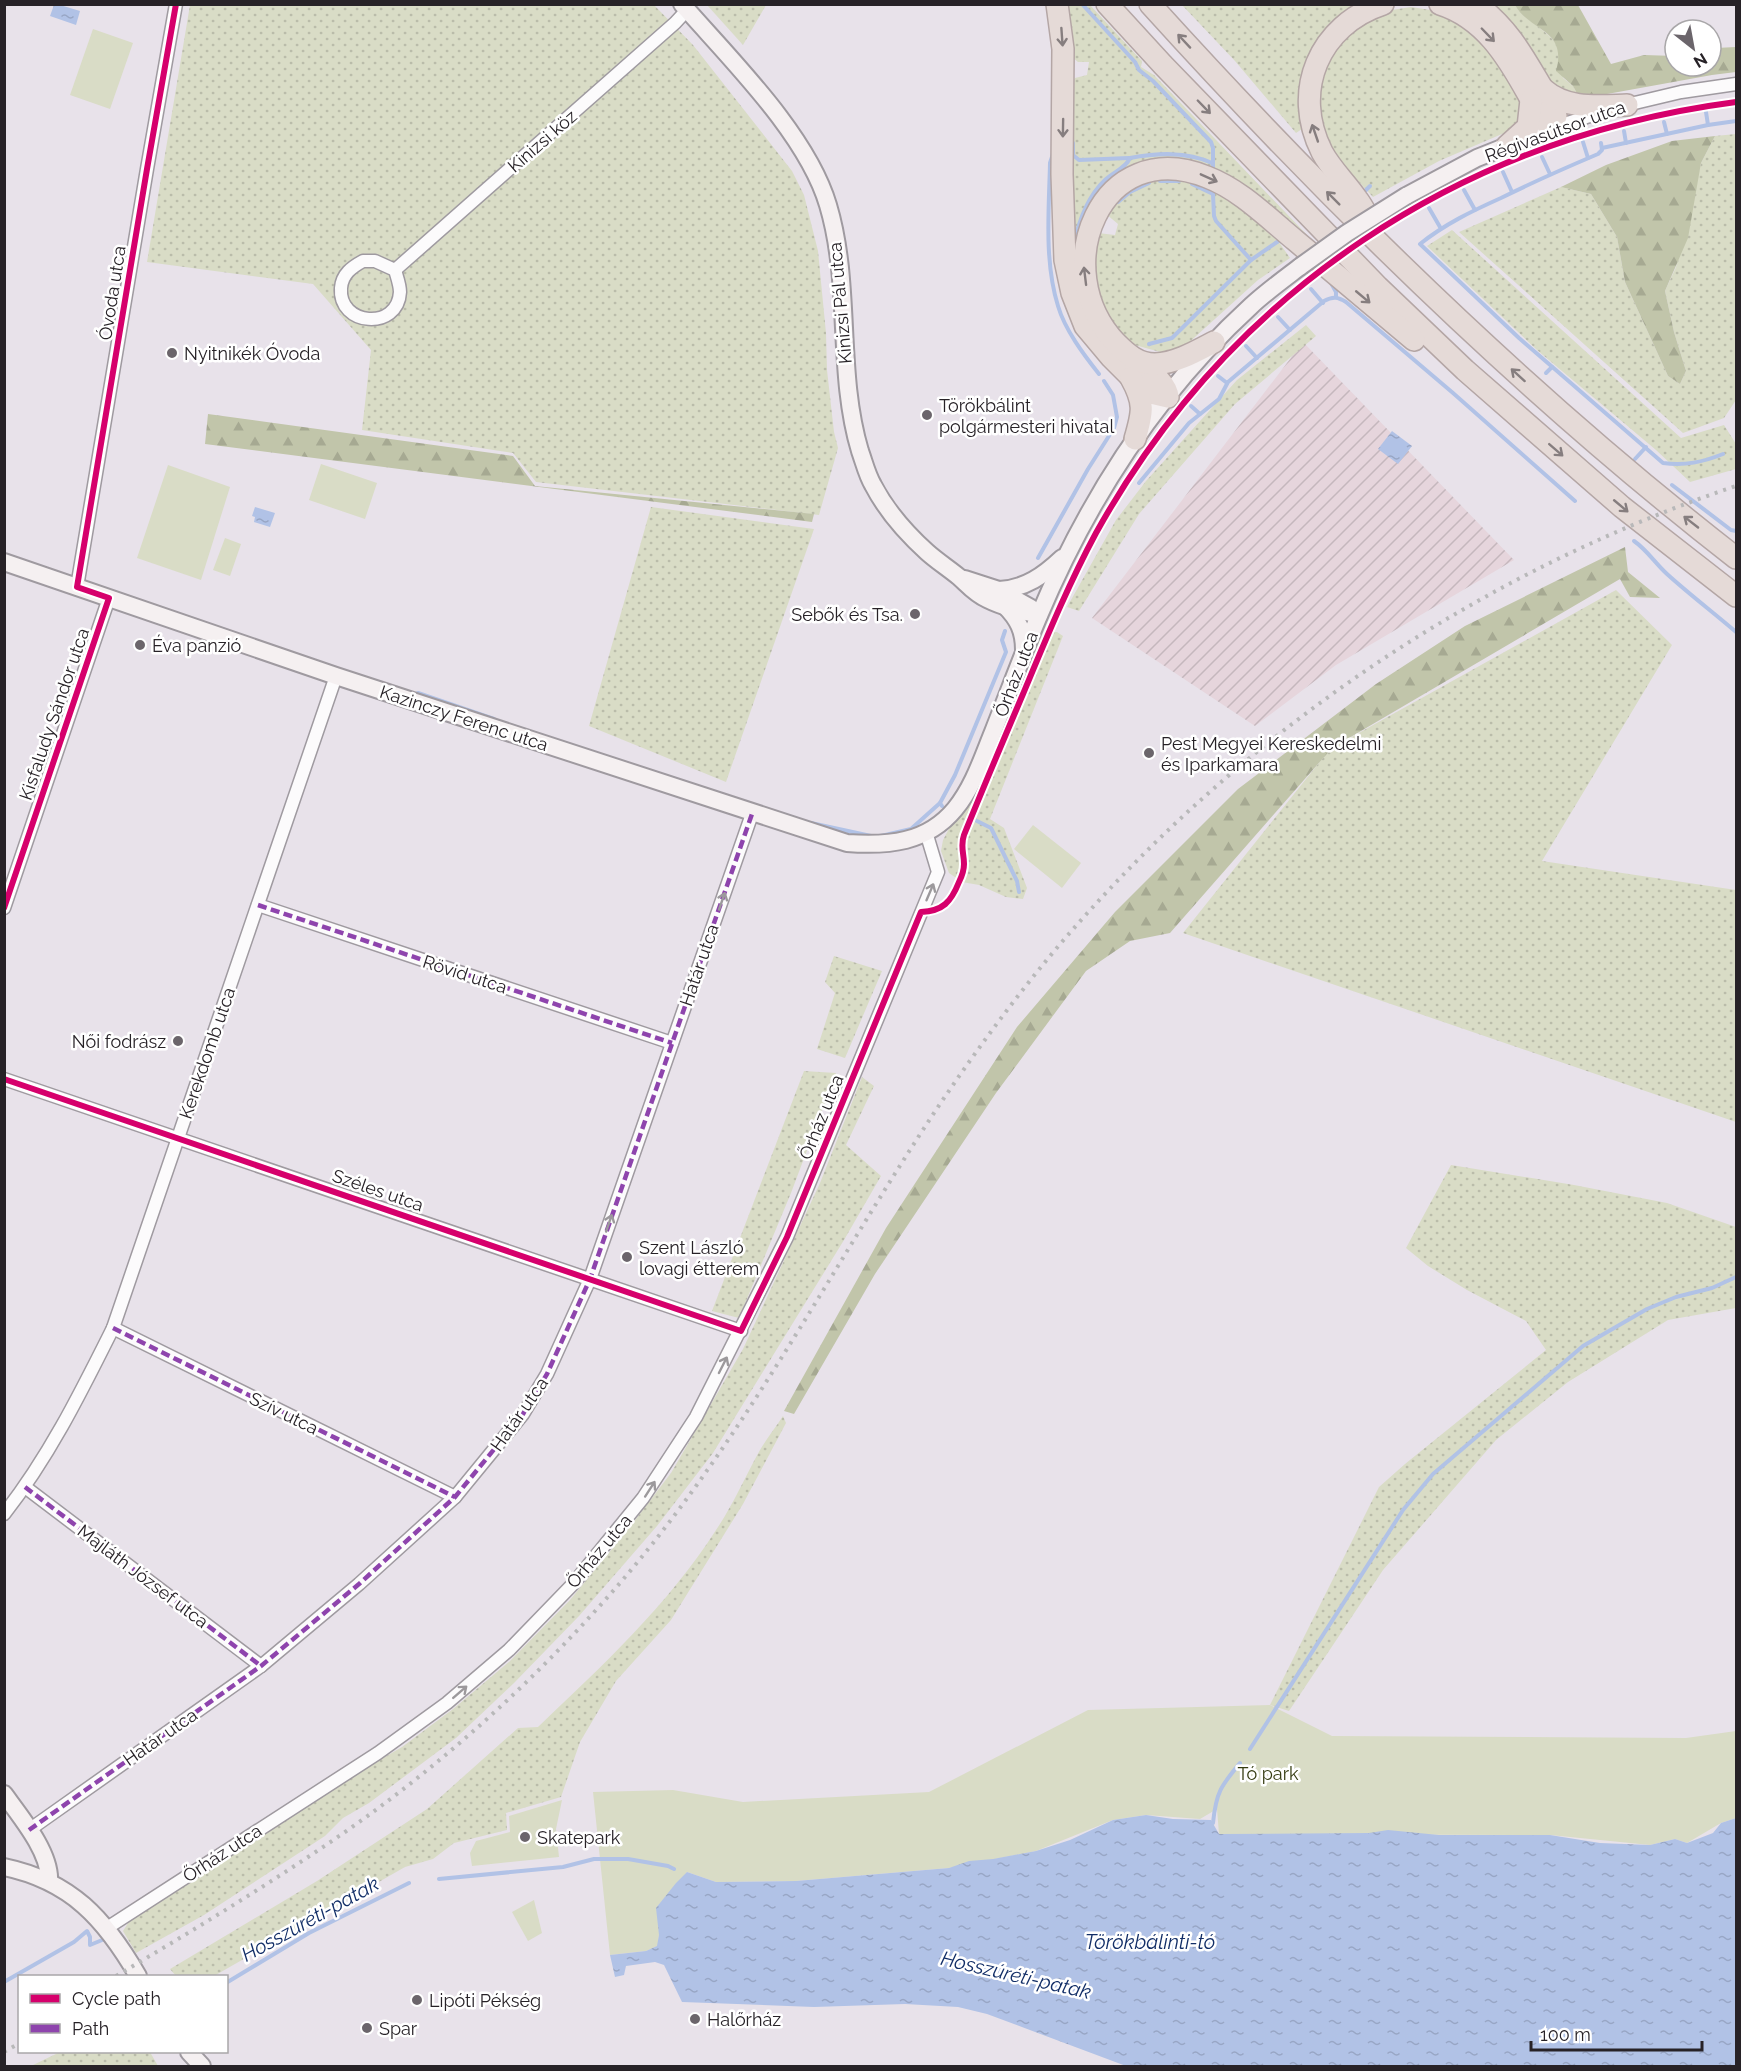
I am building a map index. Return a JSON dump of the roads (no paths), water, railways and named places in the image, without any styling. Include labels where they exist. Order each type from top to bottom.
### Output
[{"type":"highway","points":[[1058,4],[1063,49],[1062,174],[1065,260],[1072,293],[1085,326],[1097,342],[1134,369],[1142,401],[1140,422],[1135,439]]},
{"type":"highway","points":[[1107,4],[1378,287],[1465,370],[1622,507],[1737,596]]},
{"type":"highway","points":[[1150,4],[1320,185],[1389,254],[1561,414],[1659,497],[1737,558]]},
{"type":"highway","points":[[1383,4],[1352,19],[1338,30],[1327,44],[1311,79],[1309,101],[1312,128],[1322,152],[1358,200],[1389,254]]},
{"type":"highway","points":[[1440,4],[1465,16],[1492,38],[1536,94],[1555,111],[1552,128]]},
{"type":"highway","points":[[1476,4],[1492,16],[1507,32],[1536,94],[1527,127],[1507,146]]},
{"type":"highway","points":[[1536,94],[1568,104],[1627,105]]},
{"type":"highway","points":[[1168,397],[1151,393],[1096,315],[1086,283],[1085,246],[1094,218],[1112,193],[1138,176],[1174,169],[1190,171],[1232,190],[1439,361],[1465,370]]},
{"type":"highway","points":[[1134,369],[1170,362],[1214,342]]},
{"type":"street","name":"Óvoda utca","points":[[77,587],[176,4]]},
{"type":"street","name":"Kinizsi köz","points":[[395,270],[685,8]]},
{"type":"street","name":"Kinizsi Pál utca","points":[[685,8],[757,90],[802,149],[818,178],[828,204],[836,242],[841,280],[847,390],[853,427],[873,485],[907,533],[974,592],[1002,598],[1039,615]]},
{"type":"street","name":"Régivasútsor utca","points":[[1168,397],[1214,342],[1253,304],[1300,266],[1406,196],[1463,165],[1552,128],[1627,105],[1681,92],[1737,84]]},
{"type":"street","points":[[363,261],[375,261],[395,270],[400,292],[398,302],[383,318],[362,320],[353,315],[345,306],[340,296],[341,285],[345,274],[353,266],[363,261]]},
{"type":"street","name":"Őrház utca","points":[[106,1928],[414,1728],[509,1650],[580,1575],[644,1498],[696,1417],[787,1238],[938,872],[926,832],[945,820],[956,808],[974,780],[1024,651],[1067,553],[1107,481],[1135,439],[1168,397]]},
{"type":"street","points":[[1024,651],[1021,628],[1002,598],[1033,581],[1067,553]]},
{"type":"street","name":"Kazinczy Ferenc utca","points":[[4,562],[336,676],[752,814],[847,843],[878,845],[908,840],[926,832]]},
{"type":"street","name":"Kisfaludy Sándor utca","points":[[4,909],[109,598]]},
{"type":"street","name":"Kerekdomb utca","points":[[4,1514],[25,1487],[72,1410],[113,1328],[336,676]]},
{"type":"street","name":"Határ utca","points":[[29,1830],[261,1666],[381,1565],[455,1497],[516,1423],[535,1396],[590,1279],[752,814]]},
{"type":"street","name":"Rövid utca","points":[[258,905],[672,1043]]},
{"type":"street","name":"Széles utca","points":[[4,1078],[741,1331]]},
{"type":"street","name":"Szív utca","points":[[113,1328],[455,1497]]},
{"type":"street","name":"Majláth József utca","points":[[25,1487],[261,1666]]},
{"type":"street","points":[[4,1794],[29,1830],[46,1862],[50,1873],[49,1881]]},
{"type":"street","points":[[4,1867],[27,1872],[49,1881],[87,1906],[106,1928],[137,1975]]},
{"type":"street","points":[[190,2053],[202,2067]]},
{"type":"water","points":[[54,5],[80,11],[76,25],[50,16]]},
{"type":"water","points":[[1392,431],[1412,446],[1398,464],[1378,449]]},
{"type":"water","points":[[255,507],[275,513],[270,527],[254,522],[255,517],[252,516]]},
{"type":"water","name":"Törökbálinti-tó","points":[[1146,1815],[1173,1819],[1211,1820],[1219,1834],[1369,1833],[1388,1830],[1439,1835],[1550,1835],[1600,1843],[1650,1845],[1675,1839],[1687,1843],[1713,1833],[1721,1823],[1736,1818],[1736,2066],[1126,2066],[987,2014],[958,2007],[905,2004],[814,2007],[682,2002],[664,1965],[655,1962],[626,1966],[624,1975],[615,1977],[610,1955],[646,1951],[657,1946],[659,1935],[656,1908],[687,1872],[716,1882],[796,1881],[949,1868],[969,1861],[1036,1851],[1070,1840],[1113,1820]]},
{"type":"waterway","points":[[1082,4],[1135,62],[1139,70],[1153,81],[1211,142],[1213,168]]},
{"type":"waterway","points":[[1706,112],[1708,125]]},
{"type":"waterway","points":[[1602,148],[1736,121]]},
{"type":"waterway","points":[[1664,122],[1667,134]]},
{"type":"waterway","points":[[1624,131],[1626,143]]},
{"type":"waterway","points":[[1583,142],[1588,158]]},
{"type":"waterway","points":[[1073,143],[1073,155],[1079,160],[1129,158]]},
{"type":"waterway","points":[[1601,143],[1602,150],[1598,154],[1469,213],[1420,244],[1519,338],[1663,463],[1694,463],[1723,454]]},
{"type":"waterway","points":[[1053,154],[1050,163],[1048,235],[1054,289],[1065,324],[1099,374]]},
{"type":"waterway","points":[[1074,244],[1081,218],[1093,194],[1105,180],[1126,165],[1130,158],[1171,154],[1192,156],[1212,163]]},
{"type":"waterway","points":[[1542,157],[1550,174]]},
{"type":"waterway","points":[[1503,172],[1512,192]]},
{"type":"waterway","points":[[1160,181],[1179,181]]},
{"type":"waterway","points":[[1118,202],[1130,192],[1149,183]]},
{"type":"waterway","points":[[1192,184],[1213,194]]},
{"type":"waterway","points":[[1362,194],[1370,186]]},
{"type":"waterway","points":[[1464,190],[1475,210]]},
{"type":"waterway","points":[[1213,194],[1216,221],[1251,260]]},
{"type":"waterway","points":[[1429,208],[1440,227]]},
{"type":"waterway","points":[[1149,344],[1172,338],[1251,260],[1280,240],[1282,242]]},
{"type":"waterway","points":[[1331,283],[1336,297]]},
{"type":"waterway","points":[[1311,289],[1323,303]]},
{"type":"waterway","points":[[1139,483],[1189,423],[1219,399],[1228,382],[1324,301],[1335,298],[1346,302],[1575,501]]},
{"type":"waterway","points":[[1278,317],[1290,330]]},
{"type":"waterway","points":[[1246,346],[1257,358]]},
{"type":"waterway","points":[[1546,373],[1552,367]]},
{"type":"waterway","points":[[1218,376],[1227,383]]},
{"type":"waterway","points":[[1038,558],[1114,428],[1117,417],[1113,395],[1104,381]]},
{"type":"waterway","points":[[1191,406],[1200,414]]},
{"type":"waterway","points":[[1635,459],[1646,447]]},
{"type":"waterway","points":[[1672,485],[1731,530],[1736,531]]},
{"type":"waterway","points":[[1634,541],[1667,574],[1736,632]]},
{"type":"waterway","points":[[942,806],[940,803],[955,775],[1006,652],[1002,640],[1005,631]]},
{"type":"waterway","points":[[418,693],[494,719]]},
{"type":"waterway","points":[[881,836],[911,829],[940,803]]},
{"type":"waterway","points":[[977,821],[991,828],[1017,881],[1019,892]]},
{"type":"waterway","points":[[811,823],[871,836]]},
{"type":"waterway","points":[[1250,1749],[1403,1510],[1433,1474],[1583,1346],[1647,1309],[1676,1297],[1712,1288],[1736,1277]]},
{"type":"waterway","points":[[1213,1823],[1220,1790],[1240,1763]]},
{"type":"waterway","name":"Hosszúréti-patak","points":[[439,1879],[563,1867],[594,1859],[628,1859],[674,1869]]},
{"type":"waterway","name":"Hosszúréti-patak","points":[[228,1982],[309,1933],[409,1883]]},
{"type":"waterway","name":"Hosszúréti-patak","points":[[4,1982],[74,1942],[87,1931],[90,1945],[107,1938]]},
{"type":"railway","points":[[118,1975],[261,1888],[382,1806],[418,1778],[520,1689],[583,1624],[660,1534],[704,1475],[745,1415],[940,1104],[994,1028],[1071,931],[1160,838],[1232,773],[1308,712],[1387,656],[1470,605],[1556,560],[1645,520],[1736,486]]},
{"type":"railway","points":[[4,2052],[18,2044]]},
{"type":"place","name":"Nyitnikék Óvoda","points":[[172,353]]},
{"type":"place","name":"Törökbálint polgármesteri hivatal","points":[[927,415]]},
{"type":"place","name":"Sebők és Tsa.","points":[[915,614]]},
{"type":"place","name":"Éva panzió","points":[[140,645]]},
{"type":"place","name":"Pest Megyei Kereskedelmi és Iparkamara","points":[[1149,753]]},
{"type":"place","name":"Női fodrász","points":[[178,1041]]},
{"type":"place","name":"Szent László lovagi étterem","points":[[627,1257]]},
{"type":"place","name":"Skatepark","points":[[525,1837]]},
{"type":"place","name":"Lipóti Pékség","points":[[417,2000]]},
{"type":"place","name":"Halőrház","points":[[695,2019]]},
{"type":"place","name":"Spar","points":[[367,2028]]},
{"type":"park label","name":"Tó park","points":[[1268,1773]]}]
